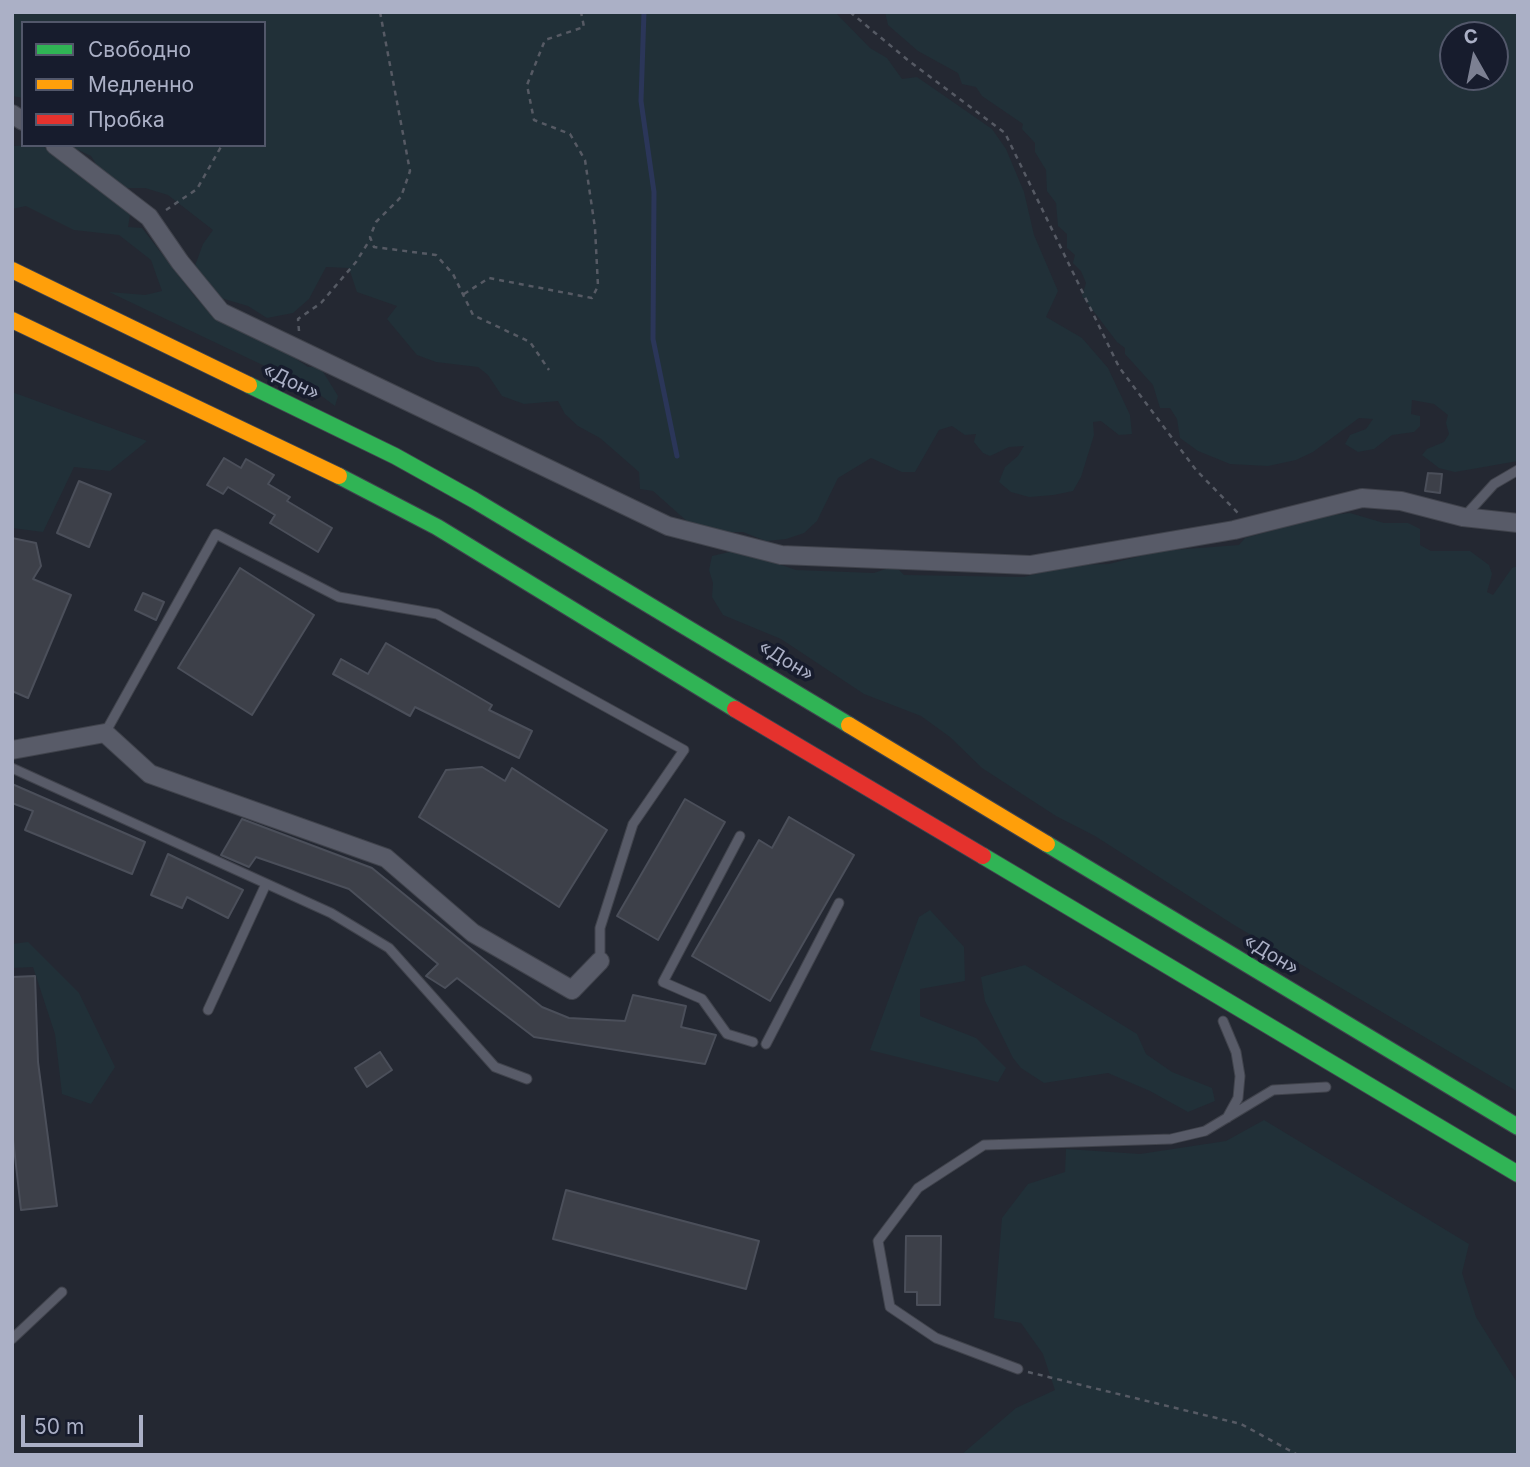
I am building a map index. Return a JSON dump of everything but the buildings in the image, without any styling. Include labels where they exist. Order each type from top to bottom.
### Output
[{"type":"highway","name":"«Дон»","points":[[12,270],[395,456],[474,500],[1518,1127]]},
{"type":"highway","points":[[12,320],[286,449],[437,527],[671,671],[1518,1174]]},
{"type":"highway","points":[[1097,924],[1141,970]]},
{"type":"highway","points":[[1218,1017],[1246,1036]]},
{"type":"highway","points":[[1304,1073],[1332,1091]]},
{"type":"street","points":[[58,147],[152,220],[180,261],[221,312],[668,526],[781,555],[1030,565],[1250,526],[1362,498],[1401,501],[1464,517],[1518,523]]},
{"type":"street","points":[[12,750],[105,733],[150,774],[386,858],[473,933],[572,990],[600,961]]},
{"type":"lane","points":[[1464,517],[1494,484],[1518,470]]},
{"type":"lane","points":[[105,733],[216,534],[339,597],[437,614],[684,750],[633,824],[600,928],[600,961]]},
{"type":"lane","points":[[12,768],[331,913],[389,948],[495,1067],[527,1079]]},
{"type":"lane","points":[[740,836],[663,982],[702,999],[727,1034],[753,1042]]},
{"type":"lane","points":[[208,1010],[266,884]]},
{"type":"lane","points":[[766,1044],[839,903]]},
{"type":"lane","points":[[1218,1017],[1236,1052],[1240,1076],[1238,1098],[1227,1120]]},
{"type":"lane","points":[[1018,1369],[936,1338],[890,1307],[878,1241],[918,1188],[984,1145],[1171,1139],[1205,1131],[1273,1090],[1332,1091]]},
{"type":"lane","points":[[13,1336],[62,1292]]},
{"type":"path","points":[[301,350],[298,319],[321,303],[356,262],[371,238],[376,222],[401,197],[410,171],[380,12]]},
{"type":"path","points":[[464,294],[489,278],[592,298],[598,286],[595,228],[585,160],[570,134],[534,120],[527,85],[545,40],[584,27],[581,12]]},
{"type":"path","points":[[850,12],[909,61],[1005,133],[1119,367],[1196,470],[1250,526]]},
{"type":"path","points":[[152,220],[197,189],[221,147]]},
{"type":"path","points":[[371,238],[373,247],[436,256],[453,274],[473,316],[530,342],[549,370]]},
{"type":"path","points":[[1018,1369],[1241,1424],[1298,1455]]},
{"type":"shaded area","points":[[12,12],[835,12],[870,48],[887,58],[902,79],[917,77],[992,129],[1006,149],[1024,192],[1034,235],[1058,291],[1046,317],[1082,338],[1108,368],[1130,415],[1132,434],[1119,435],[1101,421],[1093,422],[1094,435],[1081,477],[1073,491],[1029,497],[1011,492],[999,482],[1005,467],[1018,456],[1024,446],[1009,447],[990,456],[983,453],[974,442],[976,434],[965,435],[952,426],[939,430],[915,472],[902,472],[871,458],[838,478],[817,521],[804,533],[786,539],[766,541],[743,532],[727,532],[689,523],[653,491],[640,489],[639,472],[600,438],[578,426],[565,414],[558,401],[524,404],[502,396],[488,375],[478,367],[436,362],[417,355],[387,319],[397,306],[357,292],[349,268],[326,267],[309,299],[293,313],[267,318],[248,306],[214,296],[193,271],[203,244],[213,230],[168,195],[145,188],[116,188],[105,178],[91,156],[72,147],[266,147],[266,21],[21,21],[21,98],[12,96]]},
{"type":"shaded area","points":[[885,12],[1518,12],[1518,461],[1455,472],[1439,468],[1422,455],[1427,449],[1444,442],[1449,434],[1446,423],[1448,415],[1434,404],[1412,400],[1411,414],[1420,416],[1420,426],[1414,432],[1392,435],[1374,449],[1358,452],[1345,444],[1350,435],[1366,429],[1373,419],[1359,418],[1313,452],[1296,460],[1268,466],[1230,464],[1198,451],[1180,438],[1177,419],[1170,408],[1160,408],[1153,385],[1125,354],[1125,348],[1117,342],[1082,296],[1086,283],[1081,271],[1073,263],[1075,255],[1067,248],[1067,234],[1058,226],[1056,203],[1047,191],[1046,170],[1035,152],[1035,143],[1022,129],[1023,124],[982,96],[976,87],[962,84],[958,73],[918,51],[888,25]]},
{"type":"shaded area","points":[[12,146],[44,147],[70,169],[120,202],[130,215],[128,227],[142,228],[196,298],[210,311],[280,348],[308,367],[320,367],[338,396],[335,406],[311,388],[109,292],[145,295],[162,291],[151,260],[119,235],[74,230],[26,206],[12,209]]},
{"type":"shaded area","points":[[12,392],[147,441],[110,471],[74,467],[43,532],[12,528]]},
{"type":"shaded area","points":[[1350,513],[1384,523],[1408,523],[1420,529],[1420,545],[1431,551],[1470,551],[1489,565],[1492,574],[1487,592],[1493,595],[1512,568],[1518,566],[1518,1092],[1234,925],[1095,836],[1056,816],[982,768],[950,737],[921,716],[864,694],[781,639],[723,615],[712,597],[713,583],[709,570],[712,556],[738,550],[796,570],[874,573],[895,566],[904,575],[1024,577],[1072,565],[1109,564],[1160,551],[1239,545],[1245,538],[1274,530],[1283,521]]},
{"type":"shaded area","points":[[930,910],[964,947],[965,981],[920,989],[920,1016],[976,1038],[1006,1068],[998,1082],[870,1050],[919,917]]},
{"type":"shaded area","points":[[28,942],[79,993],[115,1067],[91,1104],[62,1094],[55,1034],[33,967],[12,968],[12,944]]},
{"type":"shaded area","points":[[1025,965],[1137,1034],[1146,1054],[1172,1072],[1212,1088],[1215,1101],[1188,1112],[1150,1091],[1108,1073],[1044,1083],[1021,1068],[1013,1058],[985,1001],[981,977]]},
{"type":"shaded area","points":[[1264,1120],[1469,1244],[1462,1273],[1476,1317],[1518,1384],[1518,1455],[961,1455],[1016,1408],[1055,1390],[1043,1354],[1021,1323],[994,1318],[1002,1218],[1028,1184],[1065,1172],[1066,1149],[1140,1154],[1226,1141]]},
{"type":"waterway","points":[[644,12],[641,101],[654,192],[653,339],[677,456]]},
{"type":"traffic: fast","points":[[249,385],[395,456],[474,500],[849,725]]},
{"type":"traffic: fast","points":[[339,476],[437,527],[735,709]]},
{"type":"traffic: fast","points":[[1047,844],[1518,1127]]},
{"type":"traffic: fast","points":[[983,856],[1518,1174]]},
{"type":"traffic: slow","points":[[12,270],[249,385]]},
{"type":"traffic: slow","points":[[12,320],[339,476]]},
{"type":"traffic: slow","points":[[849,725],[1047,844]]},
{"type":"traffic: jam","points":[[735,709],[983,856]]}]
